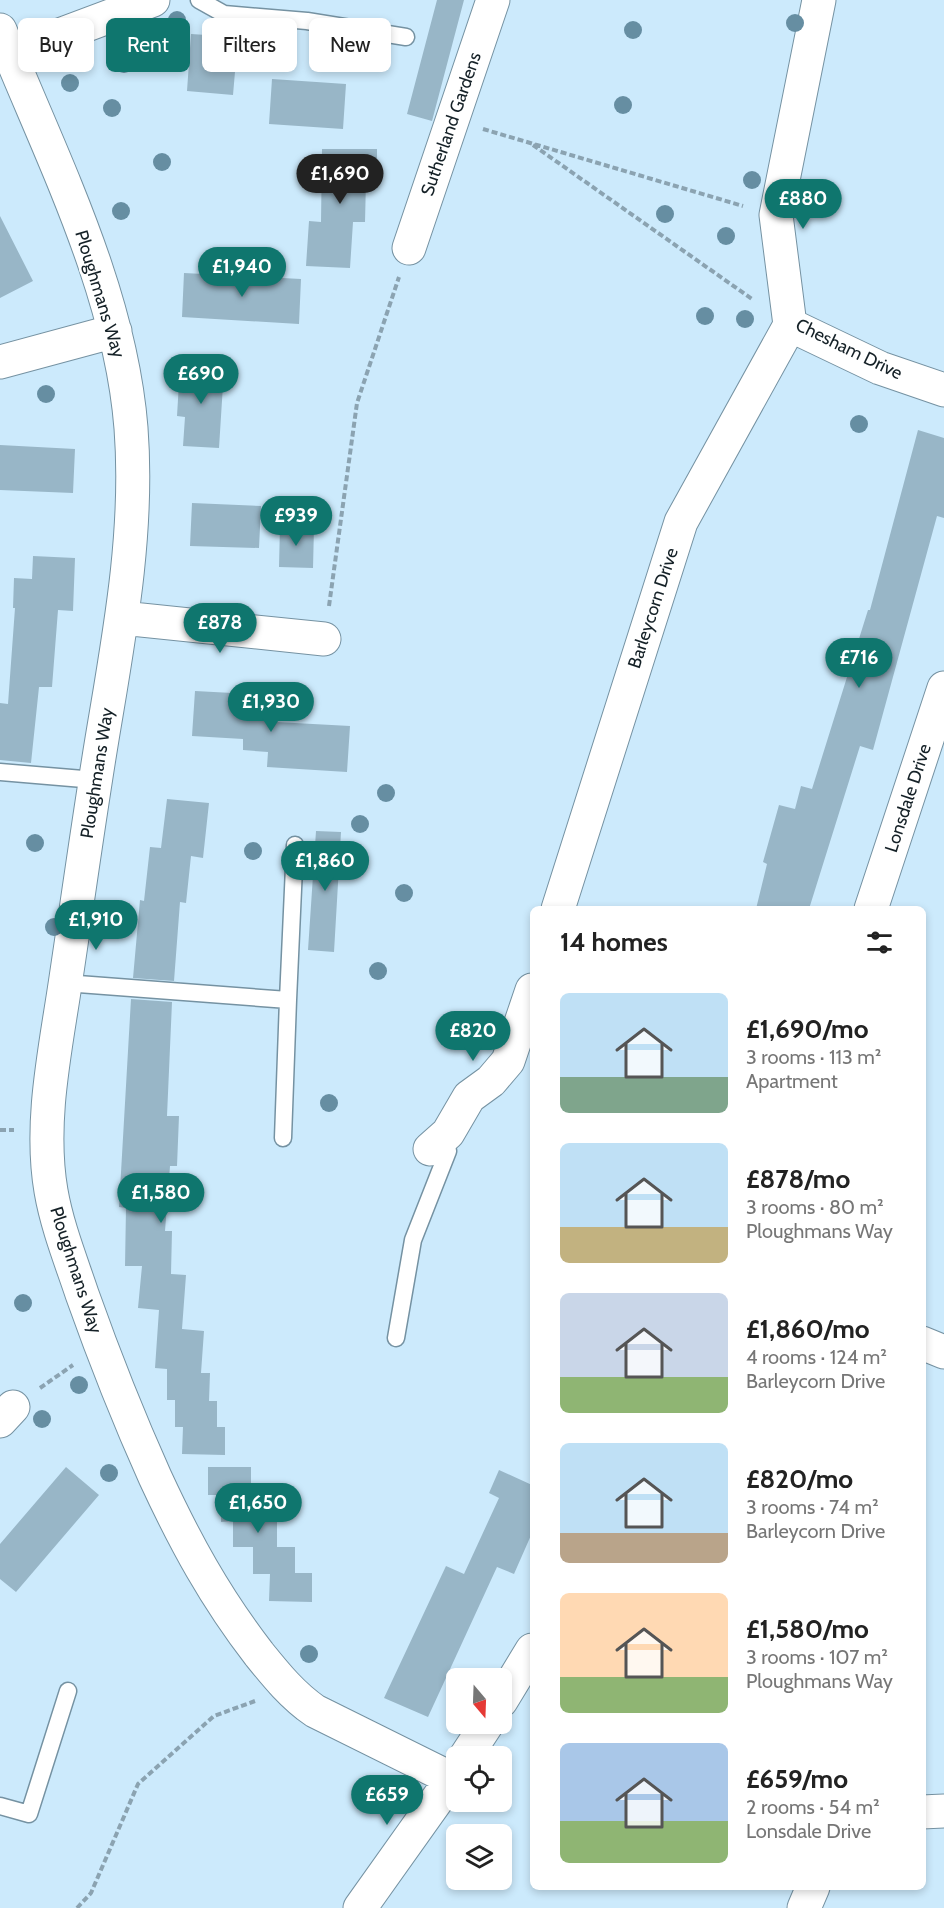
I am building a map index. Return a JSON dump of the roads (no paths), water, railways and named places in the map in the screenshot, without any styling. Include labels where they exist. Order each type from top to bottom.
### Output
[{"type":"street","name":"Ploughmans Way","points":[[153,0],[5,42],[94,261],[115,331],[124,374],[131,448],[130,530],[122,618],[55,1046],[47,1131],[51,1191],[68,1252],[100,1346],[143,1450],[202,1574],[227,1613],[287,1689],[315,1711],[387,1744],[446,1766]]},
{"type":"street","name":"Sutherland Gardens","points":[[409,248],[492,0]]},
{"type":"street","name":"Chesham Drive","points":[[819,0],[776,215],[790,325],[880,368],[944,390]]},
{"type":"street","name":"Barleycorn Drive","points":[[559,906],[681,522],[790,325]]},
{"type":"street","points":[[0,362],[115,331]]},
{"type":"street","points":[[122,618],[324,639]]},
{"type":"street","name":"Lonsdale Drive","points":[[873,906],[944,688]]},
{"type":"street","points":[[437,1143],[469,1097],[491,1081],[508,1061],[530,996]]},
{"type":"street","points":[[926,1344],[944,1352]]},
{"type":"street","points":[[512,1683],[530,1653]]},
{"type":"street","points":[[360,1908],[446,1787]]},
{"type":"street","points":[[926,1812],[944,1811]]},
{"type":"street","points":[[804,1908],[812,1890]]},
{"type":"lane","points":[[199,0],[224,14],[307,21],[406,37]]},
{"type":"lane","points":[[0,772],[95,780]]},
{"type":"lane","points":[[283,1138],[295,845]]},
{"type":"lane","points":[[65,983],[288,1000]]},
{"type":"lane","points":[[396,1338],[411,1247],[448,1151],[437,1143]]},
{"type":"lane","points":[[0,1806],[29,1814],[68,1692]]}]
